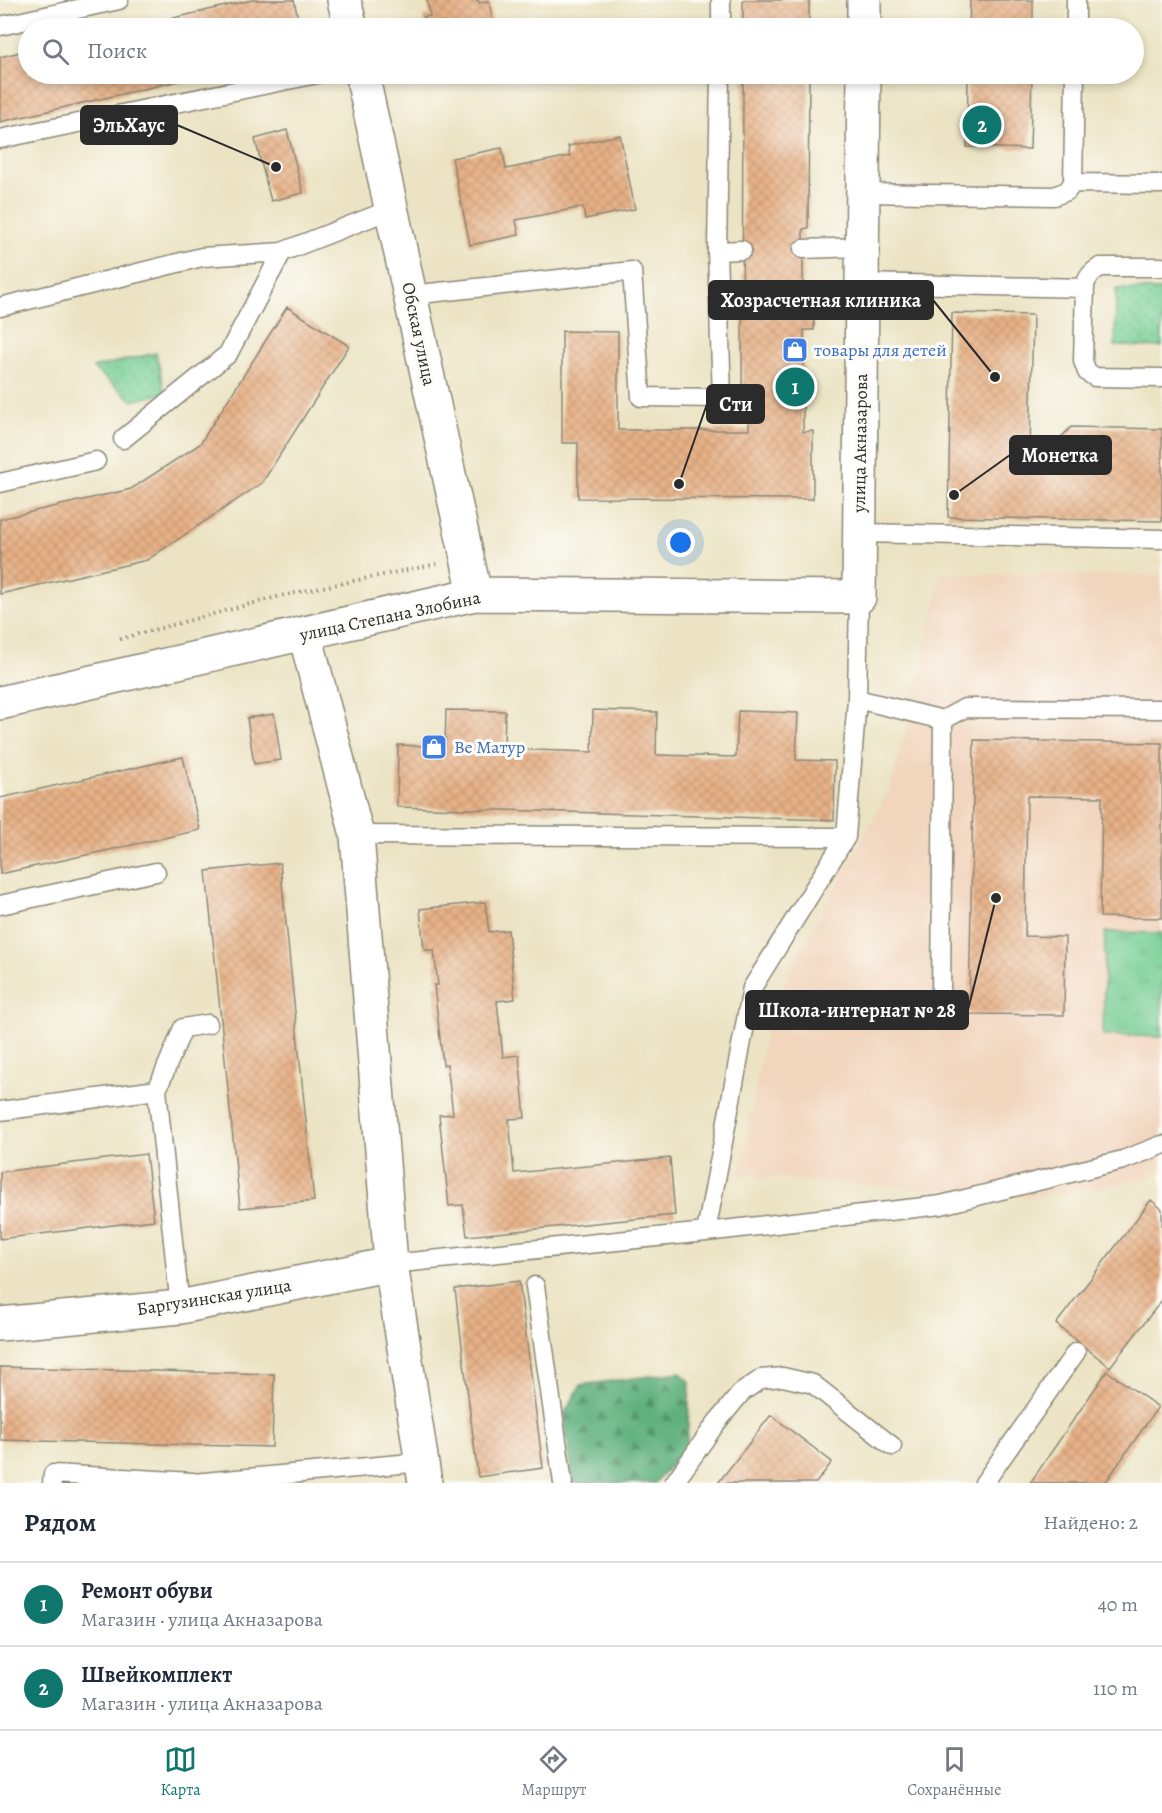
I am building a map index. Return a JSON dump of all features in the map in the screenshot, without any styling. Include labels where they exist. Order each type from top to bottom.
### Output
[{"type":"street","points":[[344,0],[348,18]]},
{"type":"street","points":[[864,0],[864,18]]},
{"type":"street","name":"Обская улица","points":[[364,84],[475,594]]},
{"type":"street","name":"улица Акназарова","points":[[859,597],[864,84]]},
{"type":"street","name":"улица Степана Злобина","points":[[0,703],[475,594],[859,597]]},
{"type":"street","points":[[304,634],[357,835],[391,1264],[424,1473]]},
{"type":"street","name":"Баргузинская улица","points":[[0,1324],[180,1307],[391,1264]]},
{"type":"lane","points":[[37,18],[119,0]]},
{"type":"lane","points":[[720,18],[721,0]]},
{"type":"lane","points":[[1076,0],[1076,18]]},
{"type":"lane","points":[[0,26],[18,22]]},
{"type":"lane","points":[[0,139],[268,84]]},
{"type":"lane","points":[[411,296],[632,272],[641,397],[722,398],[717,251],[720,84]]},
{"type":"lane","points":[[862,193],[1054,196],[1067,191],[1073,183],[1075,84]]},
{"type":"lane","points":[[1073,183],[1162,184]]},
{"type":"lane","points":[[0,307],[202,257],[282,252],[392,209]]},
{"type":"lane","points":[[803,249],[861,247]]},
{"type":"lane","points":[[717,251],[742,250]]},
{"type":"lane","points":[[123,439],[228,354],[282,252]]},
{"type":"lane","points":[[1162,267],[1100,267],[1087,278],[1083,361],[1087,372],[1095,377],[1162,378]]},
{"type":"lane","points":[[861,283],[1085,288]]},
{"type":"lane","points":[[0,483],[96,461]]},
{"type":"lane","points":[[859,533],[1162,539]]},
{"type":"lane","points":[[706,1232],[752,988],[846,837],[857,699],[859,597]]},
{"type":"lane","points":[[857,699],[943,720],[965,708],[1162,709]]},
{"type":"lane","points":[[941,1008],[943,720]]},
{"type":"lane","points":[[357,835],[846,837]]},
{"type":"lane","points":[[0,905],[156,872]]},
{"type":"lane","points":[[180,1307],[157,1090],[183,1028],[208,1024]]},
{"type":"lane","points":[[0,1111],[157,1090]]},
{"type":"lane","points":[[391,1264],[941,1205],[1123,1160],[1162,1145]]},
{"type":"lane","points":[[535,1286],[563,1483]]},
{"type":"lane","points":[[984,1483],[1076,1352]]},
{"type":"lane","points":[[674,1483],[741,1393],[761,1379],[783,1377],[813,1384],[892,1446]]},
{"type":"lane","points":[[52,1483],[53,1474],[194,1483],[424,1473]]},
{"type":"path","points":[[114,640],[284,595],[443,562]]},
{"type":"shaded area","points":[[941,574],[1162,575],[1162,1172],[1146,1179],[1029,1198],[740,1175],[770,1007],[890,789],[911,714]]},
{"type":"green space","points":[[1116,289],[1162,290],[1162,347],[1115,346]]},
{"type":"green space","points":[[156,353],[165,393],[133,401],[93,368]]},
{"type":"green space","points":[[1105,932],[1162,933],[1162,1037],[1103,1035]]},
{"type":"green space","points":[[680,1372],[690,1382],[687,1446],[655,1483],[573,1483],[564,1414],[581,1385]]},
{"type":"building","points":[[252,0],[294,0],[298,18],[174,18]]},
{"type":"building","points":[[427,0],[478,0],[479,3],[489,1],[492,18],[423,18],[430,16]]},
{"type":"building","points":[[743,0],[809,0],[809,18],[743,18]]},
{"type":"building","points":[[970,0],[1033,0],[1033,18],[969,18]]},
{"type":"building","points":[[18,52],[18,84],[165,84],[0,122],[0,57]]},
{"type":"building","points":[[743,84],[809,84],[808,228],[803,229],[803,291],[814,291],[814,330],[804,330],[803,432],[813,431],[813,499],[578,498],[578,443],[562,443],[562,331],[618,332],[618,430],[749,430],[749,387],[742,387]]},
{"type":"building","points":[[968,84],[1032,84],[1030,149],[967,147]]},
{"type":"building","points":[[287,130],[303,193],[271,201],[255,139]]},
{"type":"building","points":[[620,135],[635,209],[585,219],[583,207],[516,220],[519,235],[470,245],[452,158],[502,148],[506,169],[570,156],[568,146]]},
{"type":"building","points":[[287,307],[349,346],[262,483],[147,560],[0,594],[0,519],[131,489],[200,444]]},
{"type":"building","points":[[952,313],[1033,315],[1030,449],[1049,450],[1071,427],[1162,429],[1162,521],[948,517]]},
{"type":"building","points":[[446,710],[505,711],[504,749],[592,752],[593,710],[657,712],[656,755],[736,757],[738,711],[798,713],[796,760],[835,761],[834,820],[397,807],[398,745],[445,747]]},
{"type":"building","points":[[274,714],[281,760],[254,764],[247,718]]},
{"type":"building","points":[[974,740],[1162,743],[1162,918],[1100,917],[1102,797],[1027,796],[1025,936],[1065,937],[1064,1015],[969,1014]]},
{"type":"building","points":[[183,757],[200,830],[0,874],[0,798]]},
{"type":"building","points":[[280,863],[314,1201],[240,1208],[206,871]]},
{"type":"building","points":[[485,902],[489,932],[508,930],[515,999],[497,1001],[503,1057],[519,1055],[525,1118],[509,1119],[514,1173],[670,1158],[675,1215],[467,1236],[463,1205],[449,1206],[439,1115],[453,1114],[447,1064],[443,1065],[434,985],[438,985],[434,950],[424,950],[420,909]]},
{"type":"building","points":[[146,1154],[154,1220],[0,1239],[0,1172]]},
{"type":"building","points":[[1151,1200],[1162,1209],[1162,1300],[1110,1367],[1056,1324]]},
{"type":"building","points":[[519,1281],[543,1468],[478,1477],[455,1289]]},
{"type":"building","points":[[0,1367],[274,1374],[272,1447],[0,1440]]},
{"type":"building","points":[[1107,1371],[1158,1407],[1105,1483],[1030,1483]]},
{"type":"building","points":[[771,1415],[832,1462],[816,1483],[718,1483]]},
{"type":"place","name":"Швейкомплект","points":[[982,125]]},
{"type":"place","name":"ЭльХаус","points":[[276,167]]},
{"type":"place","name":"товары для детей","points":[[795,350]]},
{"type":"place","name":"Хозрасчетная клиника","points":[[995,377]]},
{"type":"place","name":"Ремонт обуви","points":[[795,387]]},
{"type":"place","name":"Сти","points":[[679,484]]},
{"type":"place","name":"Монетка","points":[[954,495]]},
{"type":"place","name":"Be Матур","points":[[434,747]]},
{"type":"place","name":"Школа-интернат № 28","points":[[996,898]]}]
